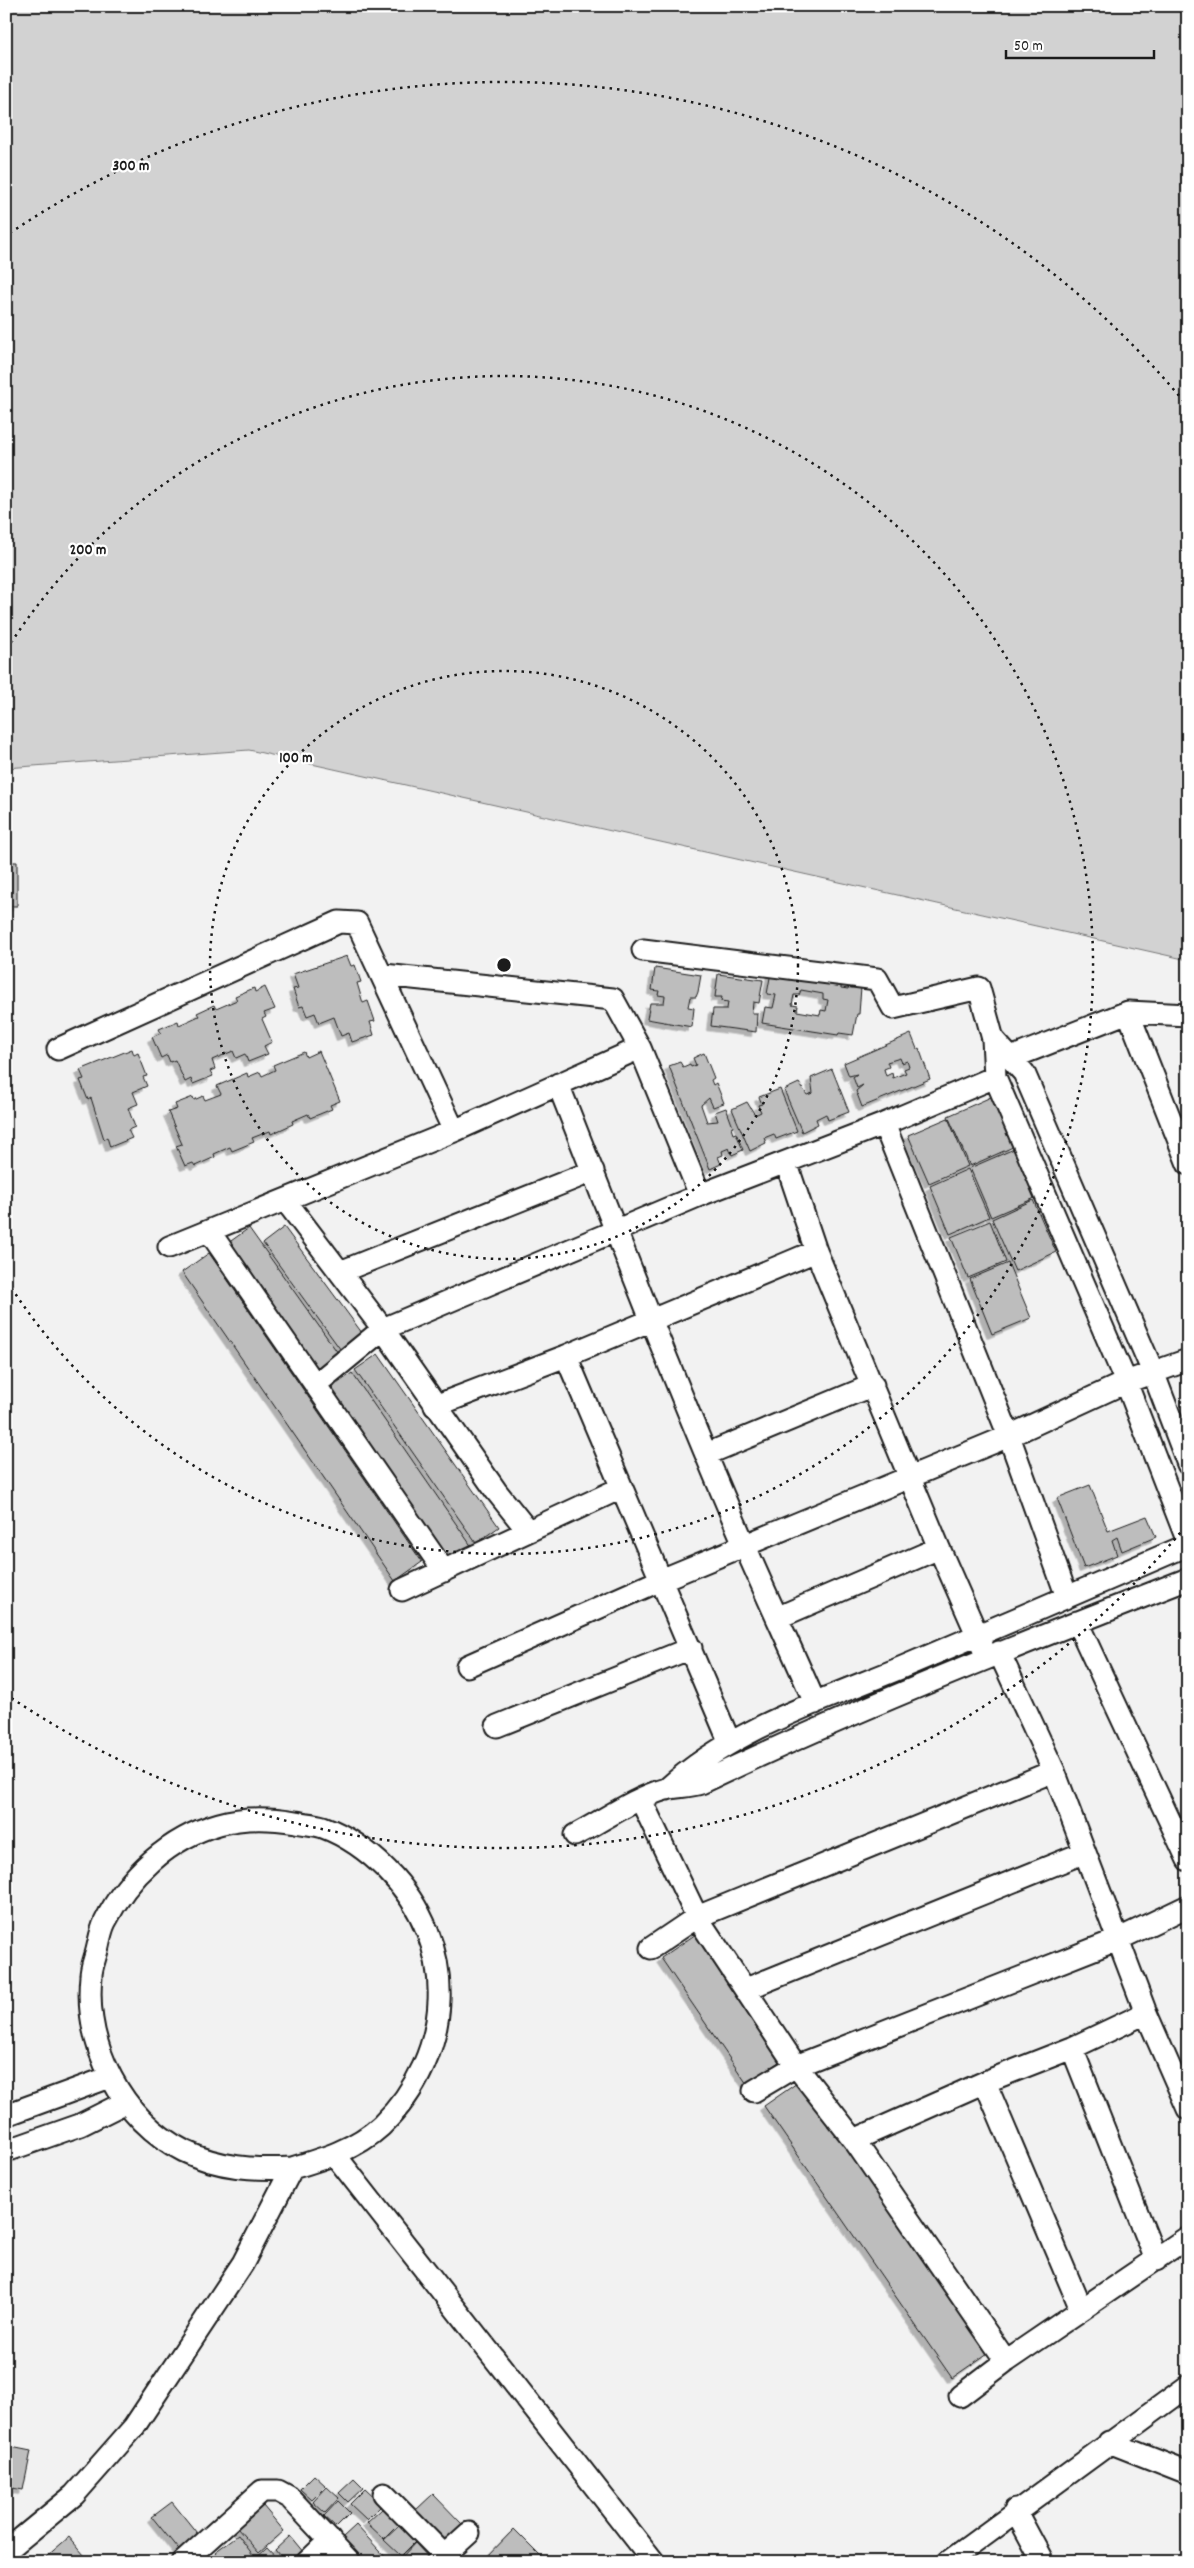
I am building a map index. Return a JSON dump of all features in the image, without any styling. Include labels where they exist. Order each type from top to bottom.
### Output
[{"type":"street","points":[[58,1049],[338,922],[357,923],[384,976],[454,1131]]},
{"type":"street","points":[[643,950],[877,979],[893,1008],[979,988],[993,1039],[995,1077],[1126,1382],[1188,1544],[815,1703],[730,1743],[689,1768],[667,1789]]},
{"type":"street","points":[[384,976],[613,999],[640,1048],[700,1195]]},
{"type":"street","points":[[1011,1058],[1128,1012],[1188,1016]]},
{"type":"street","points":[[1128,1012],[1188,1164]]},
{"type":"street","points":[[993,1039],[1024,1073],[1153,1372],[1188,1464]]},
{"type":"street","points":[[169,1247],[454,1131],[640,1048]]},
{"type":"street","points":[[315,1385],[383,1329],[700,1195],[884,1124],[995,1077]]},
{"type":"street","points":[[558,1084],[651,1320],[744,1545],[779,1617],[815,1703]]},
{"type":"street","points":[[884,1124],[1009,1436],[1067,1597]]},
{"type":"street","points":[[786,1162],[816,1251],[938,1548],[976,1636],[994,1654],[1054,1771],[1083,1853],[1119,1939],[1146,2013],[1188,2108]]},
{"type":"street","points":[[340,1272],[593,1170]]},
{"type":"street","points":[[286,1200],[383,1329],[435,1406],[528,1532]]},
{"type":"street","points":[[208,1231],[444,1571]]},
{"type":"street","points":[[435,1406],[566,1356],[816,1251]]},
{"type":"street","points":[[566,1356],[730,1743]]},
{"type":"street","points":[[467,1666],[661,1580],[1009,1436],[1126,1382],[1188,1360]]},
{"type":"street","points":[[707,1454],[872,1385]]},
{"type":"street","points":[[402,1590],[621,1488]]},
{"type":"street","points":[[779,1617],[938,1548]]},
{"type":"street","points":[[575,1835],[641,1800],[667,1789],[690,1787],[701,1783],[825,1726],[994,1654],[1188,1579]]},
{"type":"street","points":[[1077,1622],[1188,1860]]},
{"type":"street","points":[[496,1726],[691,1648]]},
{"type":"street","points":[[651,1948],[698,1917],[1054,1771]]},
{"type":"street","points":[[641,1800],[698,1917],[796,2066],[854,2140],[1006,2361]]},
{"type":"street","points":[[271,1818],[322,1827],[369,1852],[406,1889],[430,1935],[440,1987],[434,2039],[413,2087],[379,2127],[335,2155],[292,2168],[254,2170],[218,2164],[183,2150],[152,2129],[126,2102],[110,2077],[92,2027],[90,1975],[104,1924],[132,1879],[171,1845],[219,1824],[271,1818]]},
{"type":"street","points":[[746,1989],[1083,1853]]},
{"type":"street","points":[[754,2092],[796,2066],[1119,1939],[1188,1906]]},
{"type":"street","points":[[854,2140],[985,2082],[1072,2048],[1146,2013]]},
{"type":"street","points":[[1072,2048],[1156,2260]]},
{"type":"street","points":[[6,2115],[110,2077]]},
{"type":"street","points":[[985,2082],[1082,2309]]},
{"type":"street","points":[[6,2151],[80,2124],[126,2102]]},
{"type":"street","points":[[335,2155],[654,2562]]},
{"type":"street","points":[[6,2551],[74,2495],[134,2427],[243,2263],[292,2168]]},
{"type":"street","points":[[960,2396],[1006,2361],[1188,2237]]},
{"type":"street","points":[[948,2562],[1015,2510],[1188,2386]]},
{"type":"street","points":[[1109,2442],[1188,2473]]},
{"type":"street","points":[[183,2562],[262,2491],[269,2490],[289,2497],[350,2562]]},
{"type":"street","points":[[384,2494],[440,2558],[469,2533]]},
{"type":"street","points":[[1015,2510],[1043,2562]]},
{"type":"street","points":[[307,2562],[330,2540]]},
{"type":"shaded area","points":[[6,6],[1188,6],[1188,960],[249,750],[6,768]]},
{"type":"building","points":[[6,862],[17,862],[17,906],[6,906]]},
{"type":"building","points":[[347,956],[351,966],[355,965],[361,982],[357,983],[363,1003],[368,1001],[375,1021],[370,1022],[374,1035],[352,1042],[349,1033],[341,1036],[334,1017],[319,1023],[315,1013],[307,1016],[303,1006],[299,1007],[293,989],[298,988],[293,974]]},
{"type":"building","points":[[655,968],[701,975],[696,997],[690,997],[688,1007],[694,1008],[692,1027],[647,1019],[650,1003],[664,1003],[665,996],[658,995],[659,991],[652,990]]},
{"type":"building","points":[[771,972],[841,983],[841,988],[848,989],[849,985],[861,987],[859,1014],[857,1014],[853,1035],[839,1033],[838,1035],[762,1023],[765,1007],[773,1008],[776,995],[767,994]],"holes":[[[801,990],[823,994],[823,999],[828,1000],[826,1011],[821,1010],[820,1015],[797,1011],[798,1006],[792,1005],[794,995],[799,995]]]},
{"type":"building","points":[[718,974],[763,980],[759,1003],[753,1002],[752,1013],[757,1013],[756,1032],[711,1026],[713,1009],[727,1009],[728,1002],[721,1001],[722,997],[715,997]]},
{"type":"building","points":[[265,987],[275,1009],[264,1013],[266,1017],[262,1019],[272,1042],[264,1046],[268,1054],[248,1062],[245,1054],[236,1058],[233,1051],[212,1060],[215,1069],[210,1071],[213,1076],[193,1084],[191,1079],[185,1082],[175,1060],[170,1062],[167,1055],[161,1058],[152,1037],[161,1033],[159,1029],[178,1021],[179,1025],[199,1016],[197,1013],[214,1005],[216,1009],[237,1000],[235,996],[254,988],[255,992]]},
{"type":"building","points":[[911,1034],[917,1049],[919,1048],[930,1079],[862,1107],[856,1091],[863,1085],[857,1088],[853,1077],[857,1074],[849,1076],[844,1063]]},
{"type":"building","points":[[132,1049],[134,1055],[138,1053],[147,1076],[143,1077],[147,1086],[133,1092],[138,1104],[128,1108],[135,1127],[128,1130],[132,1138],[110,1147],[107,1137],[104,1139],[91,1098],[88,1100],[80,1080],[84,1079],[80,1070]]},
{"type":"building","points":[[319,1051],[340,1101],[330,1105],[332,1109],[310,1118],[308,1114],[292,1121],[293,1124],[271,1134],[270,1131],[252,1138],[254,1142],[232,1151],[230,1147],[214,1154],[215,1157],[195,1166],[193,1163],[185,1166],[176,1146],[182,1144],[168,1112],[177,1109],[175,1104],[193,1097],[194,1100],[203,1096],[205,1100],[221,1094],[217,1086],[247,1073],[248,1077],[260,1072],[262,1076],[275,1070],[273,1065],[304,1052],[306,1057]]},
{"type":"building","points":[[704,1053],[714,1078],[711,1080],[713,1085],[716,1083],[724,1103],[713,1107],[709,1098],[701,1105],[707,1122],[718,1121],[715,1112],[726,1108],[733,1127],[731,1128],[733,1134],[736,1133],[743,1150],[732,1155],[729,1148],[722,1151],[723,1155],[718,1157],[721,1164],[710,1169],[669,1066],[680,1062],[683,1067],[690,1064],[691,1067],[696,1065],[693,1058]]},
{"type":"building","points":[[900,1058],[902,1063],[907,1061],[909,1067],[904,1069],[906,1073],[893,1078],[892,1073],[886,1076],[884,1069],[889,1067],[887,1062]]},
{"type":"building","points":[[832,1069],[849,1112],[828,1120],[826,1114],[816,1119],[818,1124],[802,1132],[784,1090],[799,1083],[807,1095],[813,1093],[811,1078]]},
{"type":"building","points":[[780,1089],[797,1131],[776,1139],[774,1134],[764,1138],[766,1143],[750,1151],[732,1109],[747,1102],[755,1115],[761,1112],[758,1105],[762,1104],[759,1097]]},
{"type":"building","points":[[991,1097],[1013,1147],[970,1166],[948,1116]]},
{"type":"building","points":[[948,1118],[968,1166],[929,1183],[908,1135]]},
{"type":"building","points":[[1014,1149],[1035,1198],[991,1217],[970,1168]]},
{"type":"building","points":[[968,1169],[989,1217],[950,1234],[930,1186]]},
{"type":"building","points":[[1033,1200],[1056,1252],[1015,1271],[992,1219]]},
{"type":"building","points":[[990,1221],[1006,1262],[968,1278],[951,1237]]},
{"type":"building","points":[[284,1227],[368,1341],[346,1357],[263,1243]]},
{"type":"building","points":[[249,1228],[343,1360],[318,1377],[224,1246]]},
{"type":"building","points":[[209,1253],[422,1562],[395,1581],[182,1272]]},
{"type":"building","points":[[1008,1263],[1031,1318],[992,1334],[970,1279]]},
{"type":"building","points":[[378,1354],[499,1527],[476,1543],[355,1370]]},
{"type":"building","points":[[352,1373],[472,1547],[449,1562],[330,1389]]},
{"type":"building","points":[[1090,1485],[1108,1531],[1147,1516],[1156,1537],[1122,1551],[1117,1537],[1112,1540],[1117,1555],[1084,1568],[1057,1498]]},
{"type":"building","points":[[699,1932],[786,2057],[747,2084],[661,1958]]},
{"type":"building","points":[[800,2081],[988,2353],[952,2378],[764,2106]]},
{"type":"building","points":[[6,2446],[31,2451],[23,2490],[7,2487],[10,2475],[6,2474]]},
{"type":"building","points":[[314,2475],[326,2486],[312,2500],[300,2489]]},
{"type":"building","points":[[354,2479],[363,2488],[348,2502],[339,2493]]},
{"type":"building","points":[[327,2487],[339,2498],[325,2513],[313,2502]]},
{"type":"building","points":[[365,2489],[382,2505],[367,2520],[350,2504]]},
{"type":"building","points":[[433,2494],[462,2524],[446,2541],[416,2510]]},
{"type":"building","points":[[338,2501],[350,2513],[336,2527],[324,2516]]},
{"type":"building","points":[[172,2502],[201,2538],[182,2554],[152,2517]]},
{"type":"building","points":[[263,2506],[284,2531],[259,2553],[237,2528]]},
{"type":"building","points":[[383,2508],[399,2524],[384,2539],[367,2523]]},
{"type":"building","points":[[356,2525],[390,2562],[364,2562],[342,2538]]},
{"type":"building","points":[[399,2526],[415,2542],[401,2556],[384,2540]]},
{"type":"building","points":[[514,2529],[545,2560],[482,2562]]},
{"type":"building","points":[[238,2535],[253,2555],[244,2562],[223,2562],[215,2552]]},
{"type":"building","points":[[290,2536],[304,2553],[295,2562],[285,2562],[275,2550]]},
{"type":"building","points":[[69,2537],[89,2561],[50,2562],[46,2557]]},
{"type":"building","points":[[415,2543],[430,2559],[427,2562],[405,2562],[401,2558]]},
{"type":"building","points":[[267,2548],[280,2562],[252,2562]]}]
